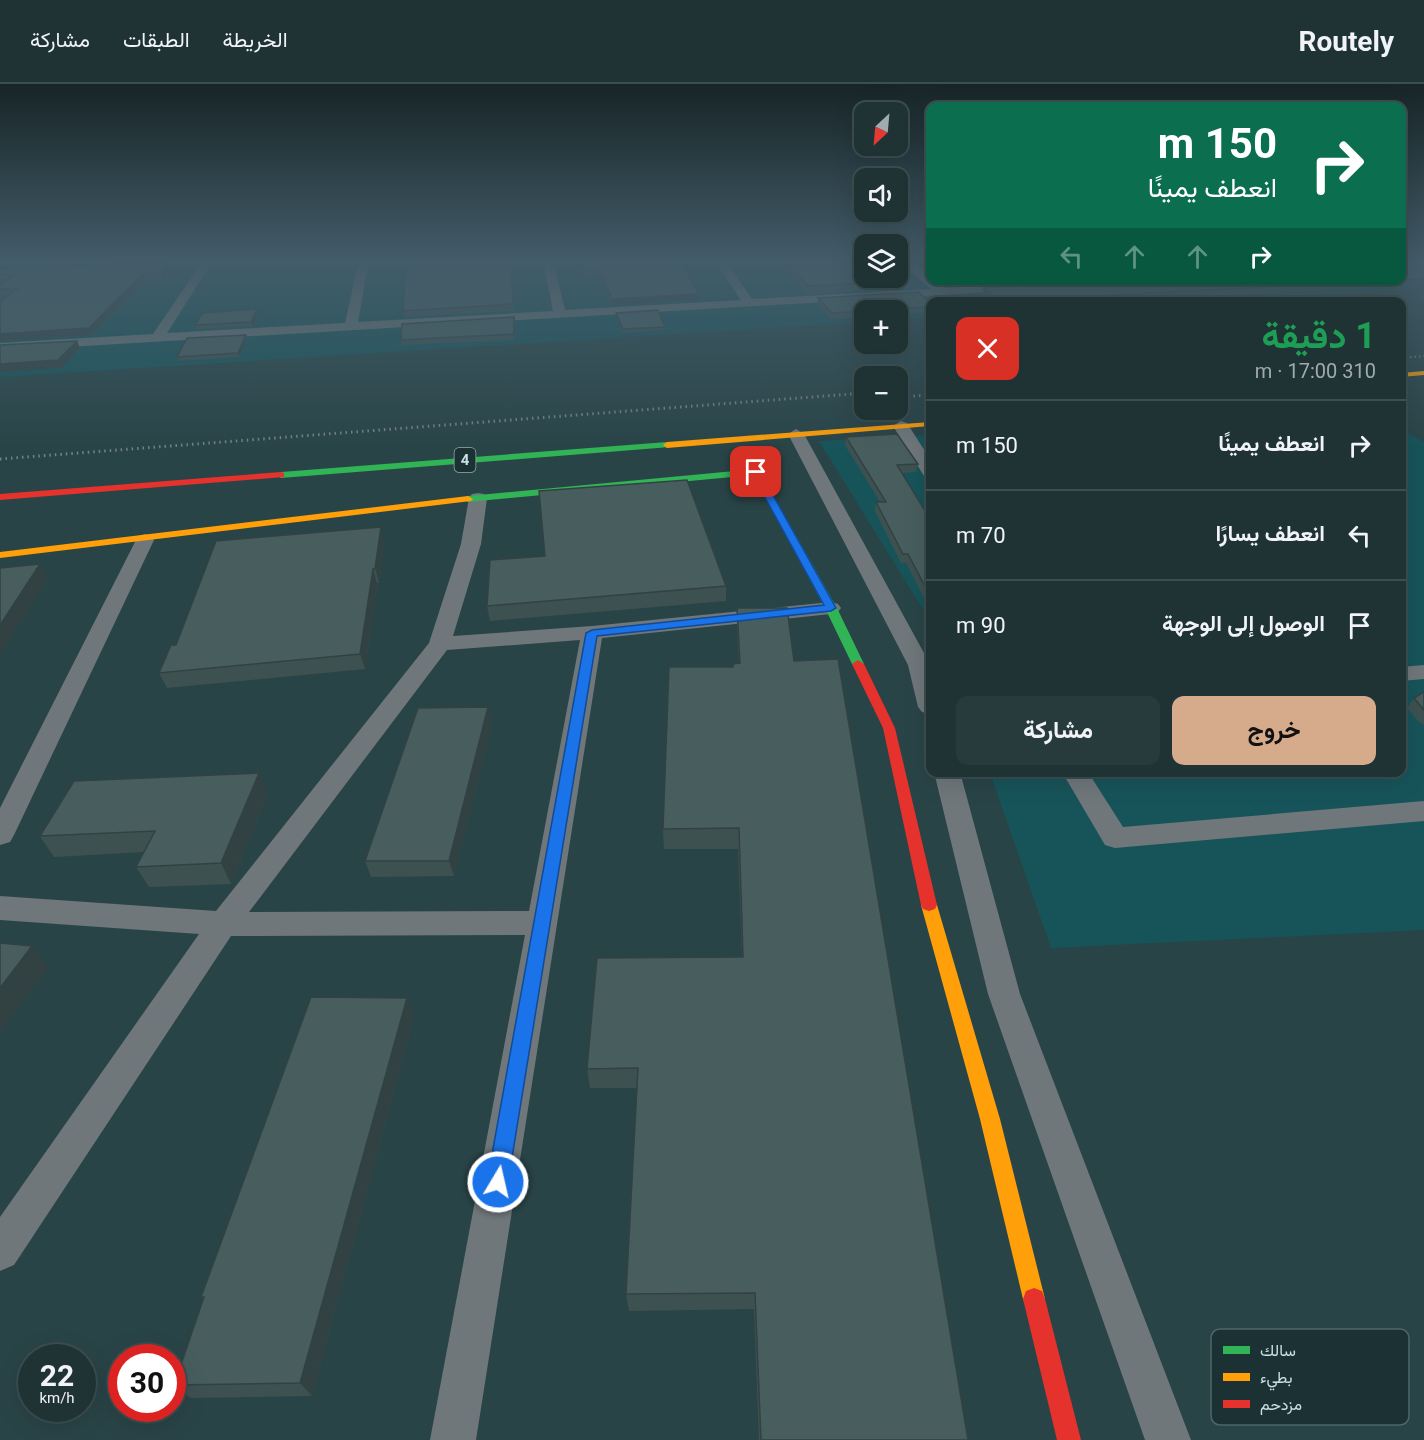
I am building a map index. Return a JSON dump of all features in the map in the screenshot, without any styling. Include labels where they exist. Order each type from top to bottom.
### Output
[{"type":"street","points":[[158,337],[167,323]]},
{"type":"street","points":[[0,347],[398,323]]},
{"type":"street","points":[[1406,375],[1424,373]]},
{"type":"street","points":[[537,441],[926,411]]},
{"type":"street","name":"4","points":[[0,497],[926,424]]},
{"type":"street","points":[[901,426],[926,466]]},
{"type":"street","points":[[796,434],[919,665],[926,692]]},
{"type":"street","name":"4","points":[[465,447],[489,445]]},
{"type":"street","points":[[0,555],[145,540],[478,498],[756,472],[831,608],[889,728],[932,919],[990,1119],[1069,1440]]},
{"type":"street","points":[[0,1251],[223,924],[440,644],[471,544],[478,498]]},
{"type":"street","points":[[0,835],[145,540]]},
{"type":"street","points":[[440,644],[592,633],[831,608]]},
{"type":"street","points":[[453,1440],[592,633]]},
{"type":"street","points":[[1406,674],[1424,672]]},
{"type":"street","points":[[948,777],[1004,994],[1168,1440]]},
{"type":"street","points":[[1078,777],[1115,838],[1424,811]]},
{"type":"street","points":[[0,908],[223,924],[542,923]]},
{"type":"shaded area","points":[[0,323],[844,323],[0,377]]},
{"type":"shaded area","points":[[1406,432],[1424,442],[1424,930],[1051,948],[991,777],[1406,777]]},
{"type":"shaded area","points":[[926,435],[926,615],[819,441]]},
{"type":"building","points":[[0,323],[94,323],[89,328],[0,334]]},
{"type":"building","points":[[196,323],[227,323],[195,325]]},
{"type":"building","points":[[514,323],[514,334],[401,340],[402,324]]},
{"type":"building","points":[[620,323],[663,323],[665,327],[623,329]]},
{"type":"building","points":[[246,335],[238,353],[177,357],[187,338]]},
{"type":"building","points":[[77,341],[58,360],[0,364],[0,345]]},
{"type":"building","points":[[897,434],[918,464],[897,465],[926,512],[926,588],[908,554],[903,554],[876,502],[886,502],[846,437]]},
{"type":"building","points":[[687,480],[726,586],[487,606],[490,560],[545,556],[539,491]]},
{"type":"building","points":[[381,527],[360,654],[159,673],[171,645],[176,645],[216,541]]},
{"type":"building","points":[[40,564],[0,625],[0,568]]},
{"type":"building","points":[[737,608],[787,608],[794,661],[838,659],[968,1440],[761,1440],[755,1293],[626,1294],[638,1068],[587,1069],[597,958],[743,957],[739,828],[663,829],[669,667],[733,667],[733,664],[740,663]]},
{"type":"building","points":[[1424,692],[1424,710],[1414,698]]},
{"type":"building","points":[[488,707],[449,861],[365,861],[418,708]]},
{"type":"building","points":[[259,773],[221,863],[136,867],[155,831],[40,836],[74,781]]},
{"type":"building","points":[[0,943],[32,946],[0,988]]},
{"type":"building","points":[[311,997],[407,998],[300,1383],[186,1385],[186,1350],[204,1297],[201,1297]]},
{"type":"railway","points":[[1406,358],[1424,356]]},
{"type":"railway","points":[[0,459],[854,394]]},
{"type":"railway","points":[[908,396],[926,395]]},
{"type":"traffic: fast","points":[[281,475],[667,445]]},
{"type":"traffic: fast","points":[[468,499],[756,472],[831,608],[858,664]]},
{"type":"traffic: slow","points":[[1406,375],[1424,373]]},
{"type":"traffic: slow","points":[[667,445],[926,424]]},
{"type":"traffic: slow","points":[[0,555],[468,499]]},
{"type":"traffic: slow","points":[[929,905],[990,1119],[1034,1299]]},
{"type":"traffic: jam","points":[[0,497],[281,475]]},
{"type":"traffic: jam","points":[[858,664],[889,728],[929,905]]},
{"type":"traffic: jam","points":[[1034,1299],[1069,1440]]},
{"type":"route","points":[[498,1182],[592,633],[831,608],[756,472]]}]
